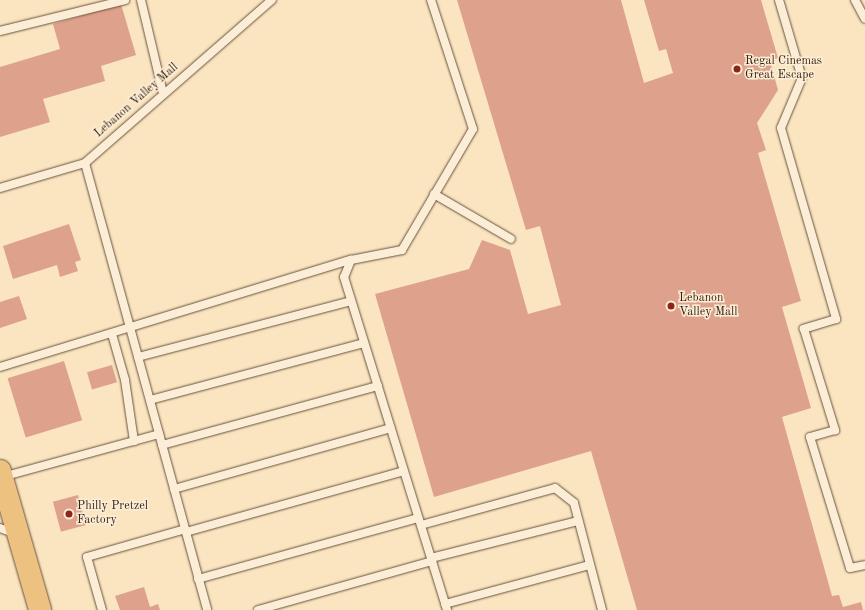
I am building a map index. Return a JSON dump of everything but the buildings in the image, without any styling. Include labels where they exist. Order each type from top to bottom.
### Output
[{"type":"highway","points":[[0,473],[9,531],[40,610]]},
{"type":"lane","points":[[0,31],[125,0]]},
{"type":"lane","points":[[141,0],[163,93]]},
{"type":"lane","name":"Lebanon Valley Mall","points":[[0,188],[85,163],[163,93],[272,0]]},
{"type":"lane","points":[[0,367],[112,334],[129,326],[351,260],[402,250],[473,128],[431,0]]},
{"type":"lane","points":[[779,0],[802,78],[781,128],[836,319],[804,329],[835,430],[810,437],[850,568],[865,565]]},
{"type":"lane","points":[[855,0],[865,19]]},
{"type":"lane","points":[[85,163],[207,610]]},
{"type":"lane","points":[[434,194],[511,238]]},
{"type":"lane","points":[[351,260],[344,277],[446,607],[590,565]]},
{"type":"lane","points":[[138,357],[351,301]]},
{"type":"lane","points":[[112,334],[125,380],[134,441]]},
{"type":"lane","points":[[150,400],[364,343]]},
{"type":"lane","points":[[162,445],[378,386]]},
{"type":"lane","points":[[174,490],[391,428]]},
{"type":"lane","points":[[0,473],[159,434]]},
{"type":"lane","points":[[102,610],[87,557],[404,471]]},
{"type":"lane","points":[[198,580],[555,488],[574,503],[602,610]]},
{"type":"lane","points":[[258,610],[431,560],[578,521]]},
{"type":"place","name":"Regal Cinemas Great Escape","points":[[737,69]]},
{"type":"place","name":"Lebanon Valley Mall","points":[[671,306]]},
{"type":"place","name":"Philly Pretzel Factory","points":[[69,514]]}]
